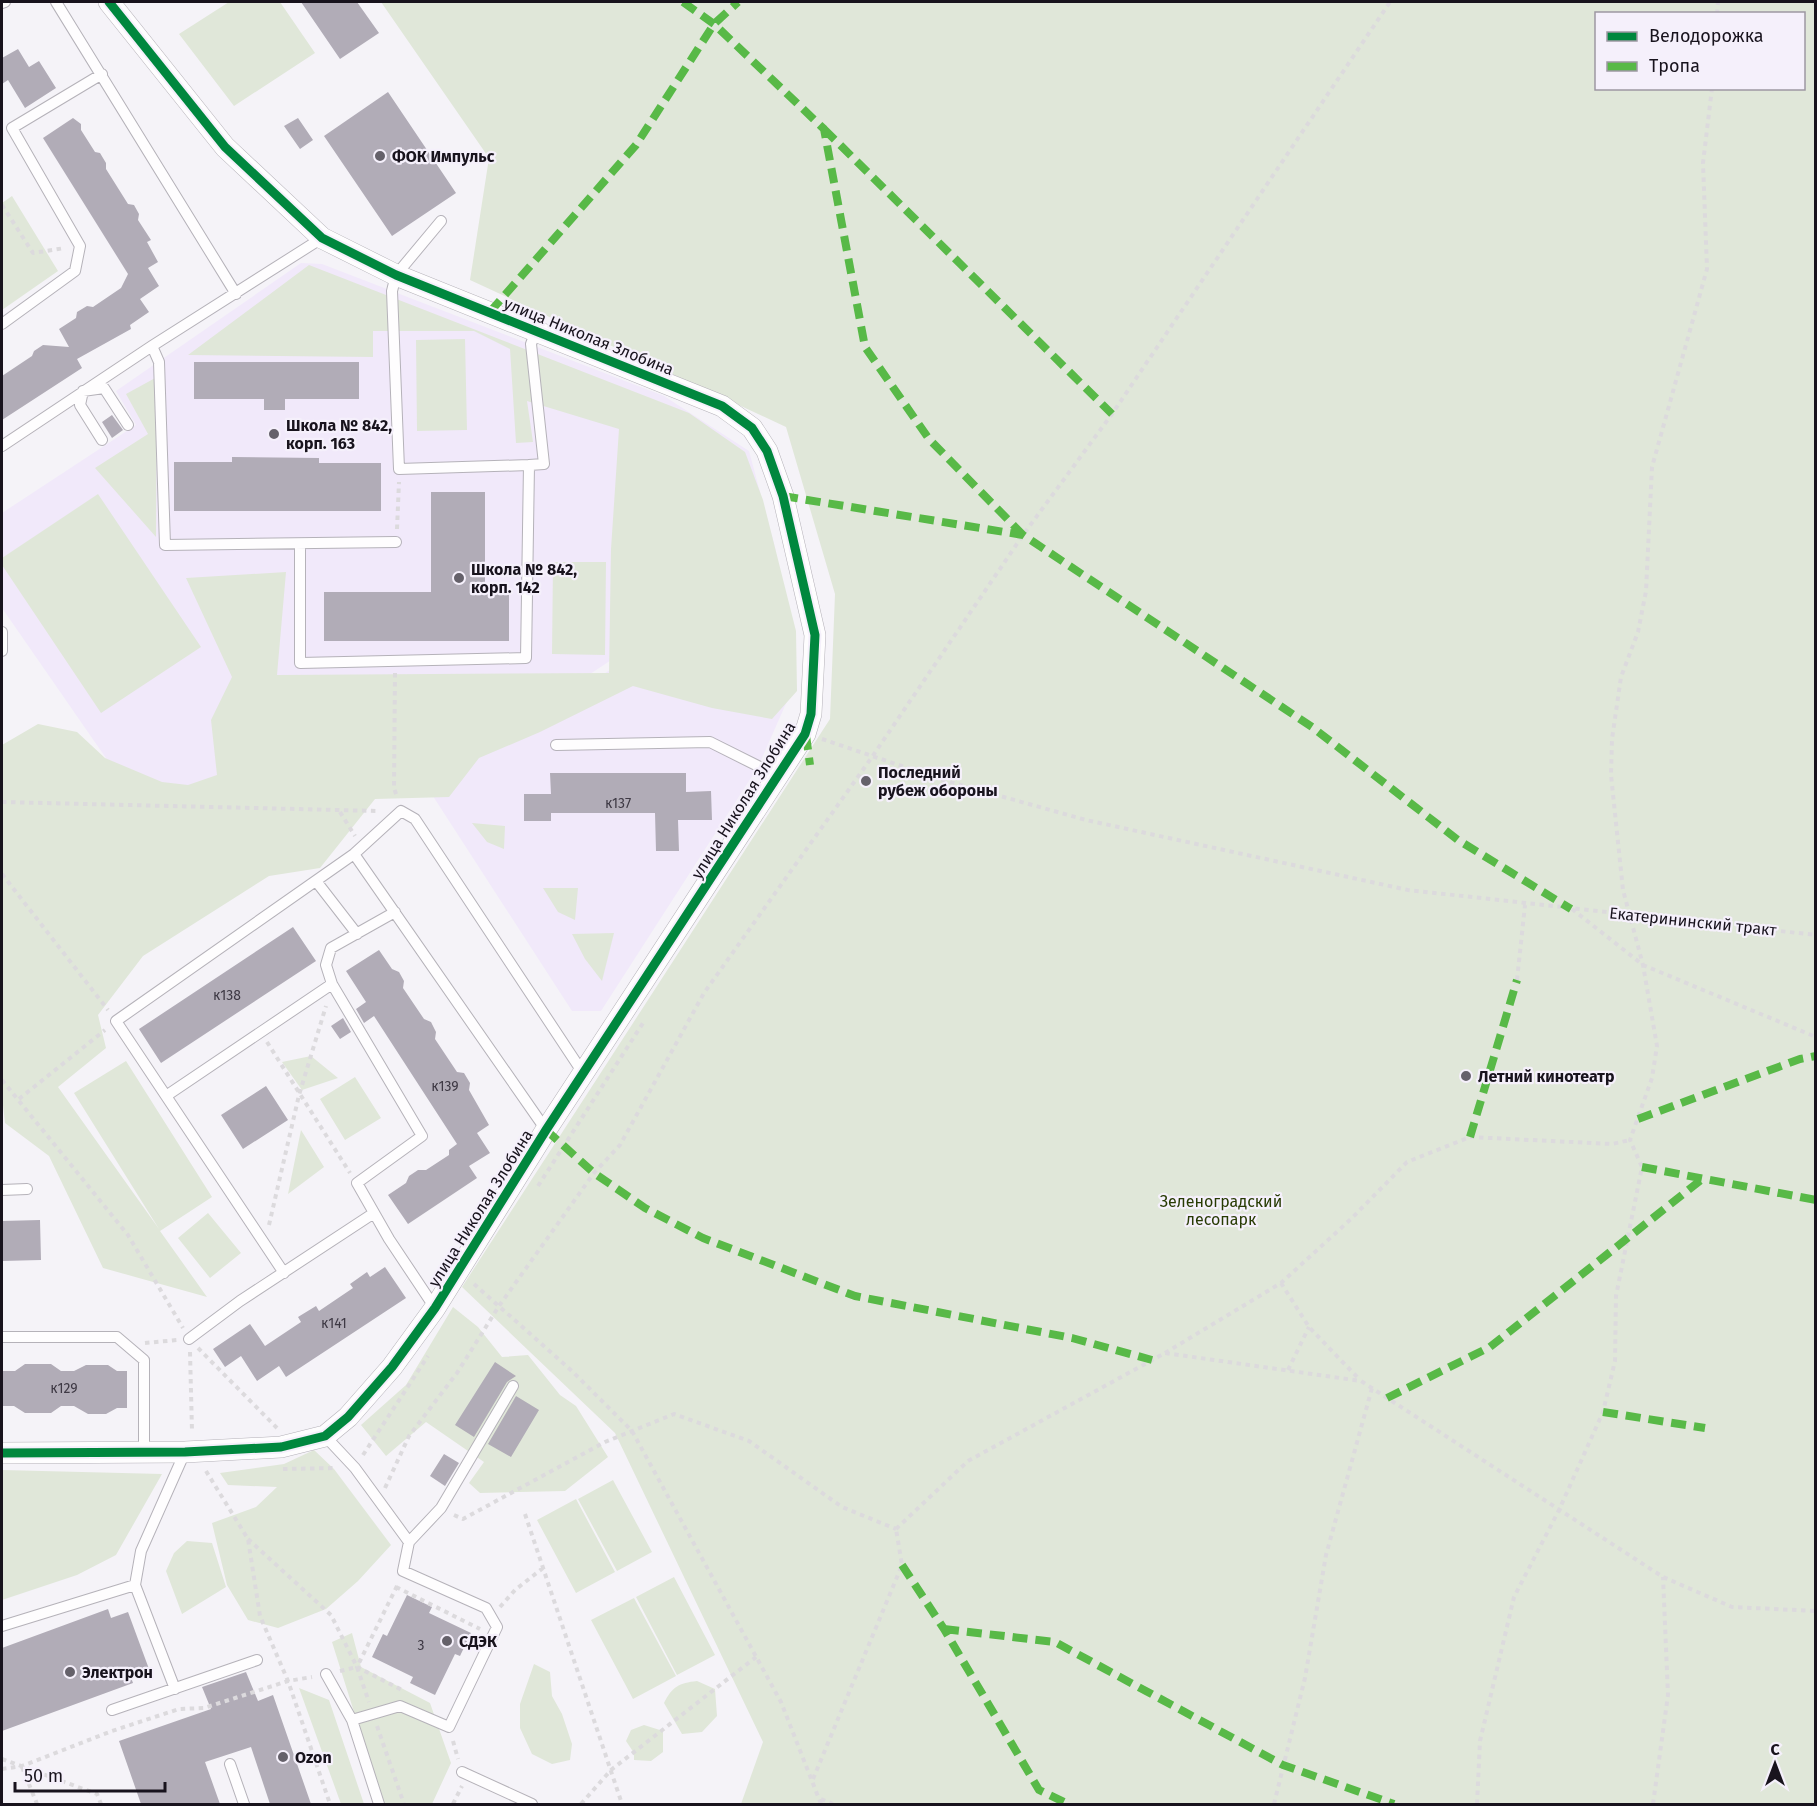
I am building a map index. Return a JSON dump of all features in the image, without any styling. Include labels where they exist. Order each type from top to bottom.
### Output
[{"type":"street","name":"улица Николая Злобина","points":[[2,1453],[144,1452],[194,1458],[281,1447],[325,1436],[348,1417],[392,1367],[435,1308],[546,1130],[806,734],[811,714],[815,635],[783,496],[767,451],[752,428],[722,406],[396,275],[322,238],[225,147],[110,2]]},
{"type":"lane","points":[[56,2],[236,294]]},
{"type":"lane","points":[[2,324],[75,271],[80,246],[12,128],[102,74]]},
{"type":"lane","points":[[441,221],[396,275],[392,291],[399,469],[544,464],[531,344],[536,331]]},
{"type":"lane","points":[[2,446],[83,390],[322,238]]},
{"type":"lane","points":[[152,346],[159,362],[165,545],[396,542]]},
{"type":"lane","points":[[83,390],[104,388],[128,425]]},
{"type":"lane","points":[[83,390],[80,405],[102,440]]},
{"type":"lane","points":[[300,544],[300,663],[526,658],[529,465]]},
{"type":"lane","points":[[2,632],[2,651]]},
{"type":"lane","points":[[556,745],[710,742],[778,776]]},
{"type":"lane","points":[[284,1273],[116,1021],[357,851],[401,812],[415,819],[583,1073]]},
{"type":"lane","points":[[357,851],[395,912],[546,1130]]},
{"type":"lane","points":[[316,881],[357,934]]},
{"type":"lane","points":[[395,912],[332,948],[326,965],[332,984],[422,1136],[357,1183],[435,1308]]},
{"type":"lane","points":[[166,1096],[332,984]]},
{"type":"lane","points":[[2,1190],[27,1189]]},
{"type":"lane","points":[[189,1339],[374,1213]]},
{"type":"lane","points":[[2,1337],[117,1337],[144,1360],[144,1452]]},
{"type":"lane","points":[[352,1720],[400,1706],[448,1727],[497,1627],[486,1608],[403,1571],[410,1542],[441,1508],[513,1386]]},
{"type":"lane","points":[[325,1436],[355,1468],[410,1542]]},
{"type":"lane","points":[[174,1689],[135,1585],[141,1551],[194,1458]]},
{"type":"lane","points":[[2,1626],[135,1585]]},
{"type":"lane","points":[[112,1710],[257,1660]]},
{"type":"lane","points":[[326,1674],[352,1720],[379,1804]]},
{"type":"lane","points":[[230,1764],[244,1804]]},
{"type":"lane","points":[[462,1772],[532,1804]]},
{"type":"path","points":[[379,1501],[409,1436],[457,1373],[499,1306],[594,1173],[620,1145],[704,993],[872,757],[1023,535],[1112,414],[1390,2]]},
{"type":"path","points":[[1477,1804],[1480,1741],[1514,1597],[1559,1510],[1603,1412],[1615,1361],[1617,1296],[1642,1167],[1630,1140],[1652,1078],[1657,1046],[1643,965],[1628,912],[1611,776],[1612,739],[1621,677],[1638,632],[1646,591],[1652,467],[1707,269],[1703,162],[1712,90]]},
{"type":"path","points":[[2,205],[33,253],[80,246]]},
{"type":"path","points":[[396,542],[399,469]]},
{"type":"path","points":[[2,802],[401,812],[394,788],[395,661]]},
{"type":"path","points":[[339,812],[357,851]]},
{"type":"path","points":[[2,874],[116,1021],[19,1099]]},
{"type":"path","points":[[1517,980],[1525,905]]},
{"type":"path","points":[[1571,909],[1643,965],[1815,1037]]},
{"type":"path","points":[[265,1244],[299,1095],[332,984]]},
{"type":"path","points":[[261,1032],[357,1183]]},
{"type":"path","points":[[2,1080],[128,1235],[189,1339],[284,1435]]},
{"type":"path","points":[[896,1529],[968,1461],[1165,1353],[1281,1283],[1351,1219],[1407,1162],[1470,1137],[1612,1144],[1630,1140]]},
{"type":"path","points":[[1281,1283],[1309,1327],[1361,1381],[1663,1577],[1732,1607],[1815,1611]]},
{"type":"path","points":[[474,1284],[572,1371],[632,1431],[782,1702],[821,1802],[833,1804]]},
{"type":"path","points":[[1288,1370],[1309,1327]]},
{"type":"path","points":[[117,1337],[140,1343],[189,1339]]},
{"type":"path","points":[[189,1339],[194,1458],[248,1539],[331,1615],[357,1667],[404,1804]]},
{"type":"path","points":[[1165,1353],[1361,1381]]},
{"type":"path","points":[[1274,1804],[1305,1678],[1326,1555],[1372,1388]]},
{"type":"path","points":[[441,1508],[463,1519],[605,1442],[675,1414],[749,1441],[842,1507],[896,1529]]},
{"type":"path","points":[[525,1514],[622,1804]]},
{"type":"path","points":[[813,1779],[902,1565],[896,1529]]},
{"type":"path","points":[[248,1539],[260,1616],[288,1681],[330,1804]]},
{"type":"path","points":[[492,1617],[515,1590],[543,1568]]},
{"type":"path","points":[[357,1667],[403,1571]]},
{"type":"path","points":[[1653,1804],[1668,1695],[1663,1577]]},
{"type":"path","points":[[581,1804],[611,1770],[756,1658]]},
{"type":"path","points":[[2,1769],[22,1766],[112,1731],[179,1709],[204,1708],[288,1681],[357,1667],[406,1692]]},
{"type":"path","points":[[2,1759],[98,1794],[101,1804]]},
{"type":"path","points":[[22,1766],[37,1804]]},
{"type":"shaded area","points":[[301,263],[322,264],[664,396],[749,451],[776,551],[419,787],[126,787],[2,608],[2,513],[136,425],[116,391]]},
{"type":"shaded area","points":[[774,561],[788,699],[758,767],[601,1011],[572,1011],[429,790]]},
{"type":"green space","points":[[229,2],[280,2],[315,53],[234,106],[179,34]]},
{"type":"green space","name":"Зеленоградский лесопарк","points":[[381,2],[1815,2],[1815,1804],[741,1804],[763,1742],[615,1433],[462,1287],[830,719],[835,594],[786,427],[470,280],[489,158]]},
{"type":"green space","points":[[12,196],[58,271],[2,310],[2,203]]},
{"type":"green space","points":[[309,265],[689,413],[745,452],[763,500],[796,631],[797,691],[772,719],[712,708],[633,686],[540,732],[479,758],[449,797],[375,799],[320,868],[269,876],[143,956],[98,1015],[106,1048],[58,1087],[159,1229],[74,1093],[126,1061],[212,1197],[160,1231],[207,1297],[103,1268],[49,1156],[5,1123],[2,1096],[2,745],[38,724],[77,732],[105,758],[162,782],[188,785],[217,775],[211,720],[232,677],[186,578],[286,572],[277,675],[609,673],[611,549],[619,429],[527,401],[533,442],[516,443],[510,349],[474,331],[373,331],[373,357],[188,355]]},
{"type":"green space","points":[[465,339],[467,430],[417,431],[416,340]]},
{"type":"green space","points":[[157,377],[156,537],[95,468],[148,434],[126,394]]},
{"type":"green space","points":[[98,494],[201,647],[101,713],[2,565],[2,558]]},
{"type":"green space","points":[[553,562],[606,562],[605,655],[552,654]]},
{"type":"green space","points":[[472,823],[505,826],[504,849],[487,842]]},
{"type":"green space","points":[[543,888],[578,888],[575,920],[558,912]]},
{"type":"green space","points":[[614,933],[602,981],[585,959],[572,934]]},
{"type":"green space","points":[[311,1056],[338,1078],[302,1090],[282,1062]]},
{"type":"green space","points":[[355,1077],[381,1118],[345,1140],[320,1099]]},
{"type":"green space","points":[[301,1130],[324,1167],[288,1194]]},
{"type":"green space","points":[[208,1213],[241,1253],[210,1278],[178,1238]]},
{"type":"green space","points":[[453,1307],[478,1327],[502,1357],[528,1355],[560,1395],[576,1406],[608,1457],[565,1491],[480,1493],[469,1483],[484,1462],[426,1422],[386,1456],[361,1425],[406,1385]]},
{"type":"green space","points":[[314,1450],[334,1469],[391,1545],[358,1581],[326,1609],[278,1628],[248,1620],[227,1585],[212,1523],[256,1507],[277,1487],[228,1485],[220,1473],[284,1464]]},
{"type":"green space","points":[[2,1470],[162,1474],[116,1555],[77,1575],[2,1600]]},
{"type":"green space","points":[[613,1480],[652,1552],[617,1571],[578,1499]]},
{"type":"green space","points":[[576,1499],[615,1572],[576,1593],[537,1520]]},
{"type":"green space","points":[[187,1541],[212,1543],[226,1587],[182,1614],[166,1571],[174,1553]]},
{"type":"green space","points":[[674,1577],[715,1655],[677,1675],[636,1597]]},
{"type":"green space","points":[[634,1598],[676,1676],[633,1699],[591,1620]]},
{"type":"green space","points":[[352,1633],[361,1667],[430,1703],[451,1763],[432,1804],[383,1804],[332,1642]]},
{"type":"green space","points":[[534,1664],[550,1672],[552,1696],[562,1714],[572,1744],[570,1760],[552,1764],[532,1754],[520,1728],[520,1704]]},
{"type":"green space","points":[[697,1681],[715,1689],[717,1716],[702,1732],[682,1734],[664,1703],[677,1687]]},
{"type":"green space","points":[[299,1688],[329,1700],[364,1804],[341,1804]]},
{"type":"green space","points":[[644,1725],[663,1731],[663,1752],[651,1761],[634,1760],[634,1753],[626,1741],[631,1730]]},
{"type":"building","points":[[301,2],[357,2],[379,33],[340,59]]},
{"type":"building","points":[[18,49],[29,67],[39,61],[56,88],[25,108],[8,80],[2,84],[2,58]]},
{"type":"building","points":[[388,92],[456,193],[392,236],[324,136]]},
{"type":"building","points":[[73,118],[81,124],[81,130],[95,152],[100,153],[106,163],[106,169],[128,204],[134,205],[139,214],[138,220],[151,240],[147,242],[158,262],[148,268],[159,286],[140,299],[149,312],[130,325],[131,329],[77,359],[82,368],[2,420],[2,376],[32,356],[34,351],[43,345],[69,347],[59,329],[76,318],[77,312],[87,306],[93,307],[121,288],[128,274],[43,138]]},
{"type":"building","points":[[298,118],[313,140],[300,149],[284,126]]},
{"type":"building","points":[[194,362],[359,362],[359,399],[285,399],[285,410],[264,410],[264,399],[194,399]]},
{"type":"building","points":[[112,415],[123,430],[112,438],[102,422]]},
{"type":"building","name":"Школа № 842, корп. 163","points":[[232,457],[319,458],[319,463],[381,463],[381,511],[174,511],[174,462],[232,462]]},
{"type":"building","name":"Школа № 842, корп. 142","points":[[431,492],[485,492],[485,592],[509,592],[509,641],[324,641],[324,592],[431,592]]},
{"type":"building","points":[[550,773],[686,773],[686,792],[711,791],[712,820],[678,820],[679,851],[656,851],[655,813],[551,813],[551,821],[524,821],[524,794],[551,794]]},
{"type":"building","points":[[293,927],[316,961],[161,1063],[139,1029]]},
{"type":"building","points":[[379,950],[392,969],[399,972],[404,981],[403,988],[424,1019],[431,1022],[436,1032],[435,1039],[457,1072],[464,1073],[470,1083],[469,1090],[489,1125],[477,1133],[490,1153],[469,1166],[477,1178],[408,1224],[388,1195],[406,1183],[409,1176],[418,1170],[426,1170],[449,1155],[449,1150],[457,1144],[374,1016],[364,1023],[356,1009],[366,1002],[346,971]]},
{"type":"building","points":[[343,1018],[351,1032],[340,1039],[331,1026]]},
{"type":"building","points":[[266,1086],[288,1120],[243,1149],[221,1115]]},
{"type":"building","points":[[40,1220],[41,1260],[2,1261],[2,1221]]},
{"type":"building","points":[[385,1267],[406,1298],[286,1377],[279,1366],[257,1381],[241,1356],[225,1367],[213,1349],[250,1324],[265,1346],[301,1322],[298,1317],[316,1306],[319,1311],[353,1288],[350,1284],[367,1272],[370,1277]]},
{"type":"building","points":[[495,1362],[516,1376],[507,1382],[474,1437],[455,1425]]},
{"type":"building","points":[[25,1364],[51,1364],[61,1371],[74,1371],[86,1365],[108,1365],[117,1371],[127,1371],[127,1408],[117,1408],[106,1414],[88,1414],[74,1406],[61,1406],[51,1413],[25,1413],[14,1406],[2,1406],[2,1371],[15,1371]]},
{"type":"building","points":[[516,1396],[539,1410],[511,1457],[488,1444]]},
{"type":"building","points":[[444,1454],[459,1463],[445,1486],[430,1476]]},
{"type":"building","points":[[407,1595],[432,1607],[429,1613],[471,1633],[460,1656],[455,1654],[435,1695],[410,1683],[413,1677],[372,1657],[383,1634],[387,1636]]},
{"type":"building","name":"Электрон","points":[[108,1609],[111,1618],[128,1612],[149,1669],[130,1675],[133,1683],[2,1731],[2,1648]]},
{"type":"building","points":[[246,1672],[258,1701],[273,1695],[311,1804],[270,1804],[251,1747],[205,1762],[220,1804],[141,1804],[119,1741],[211,1709],[202,1687]]},
{"type":"marked path","points":[[683,2],[714,24],[824,129],[865,347],[929,439],[1023,535]]},
{"type":"marked path","points":[[490,312],[636,145],[714,24],[738,2]]},
{"type":"marked path","points":[[824,129],[1112,414]]},
{"type":"marked path","points":[[783,496],[1023,535],[1312,727],[1458,840],[1571,909]]},
{"type":"marked path","points":[[806,735],[810,765]]},
{"type":"marked path","points":[[1470,1137],[1517,980]]},
{"type":"marked path","points":[[1638,1119],[1800,1059],[1816,1056]]},
{"type":"marked path","points":[[546,1130],[594,1173],[645,1208],[703,1238],[855,1296],[1072,1338],[1152,1360]]},
{"type":"marked path","points":[[1642,1167],[1816,1200]]},
{"type":"marked path","points":[[1387,1398],[1490,1347],[1701,1180]]},
{"type":"marked path","points":[[1603,1412],[1705,1428]]},
{"type":"marked path","points":[[902,1565],[944,1629],[1039,1790],[1068,1804]]},
{"type":"marked path","points":[[944,1629],[1055,1642],[1283,1765],[1394,1804]]},
{"type":"cycle path","points":[[2,1453],[185,1452],[281,1447],[325,1436],[348,1417],[392,1367],[435,1308],[546,1130],[805,734],[811,714],[815,635],[783,496],[767,451],[752,428],[722,406],[396,275],[322,238],[225,147],[109,2]]},
{"type":"place","name":"ФОК Импульс","points":[[380,156]]},
{"type":"place","name":"Школа № 842, корп. 163","points":[[274,434]]},
{"type":"place","name":"Школа № 842, корп. 142","points":[[459,578]]},
{"type":"place","name":"Последний рубеж обороны","points":[[866,781]]},
{"type":"place","name":"Летний кинотеатр","points":[[1466,1076]]},
{"type":"place","name":"СДЭК","points":[[447,1641]]},
{"type":"place","name":"Электрон","points":[[70,1672]]},
{"type":"place","name":"Ozon","points":[[283,1757]]}]
